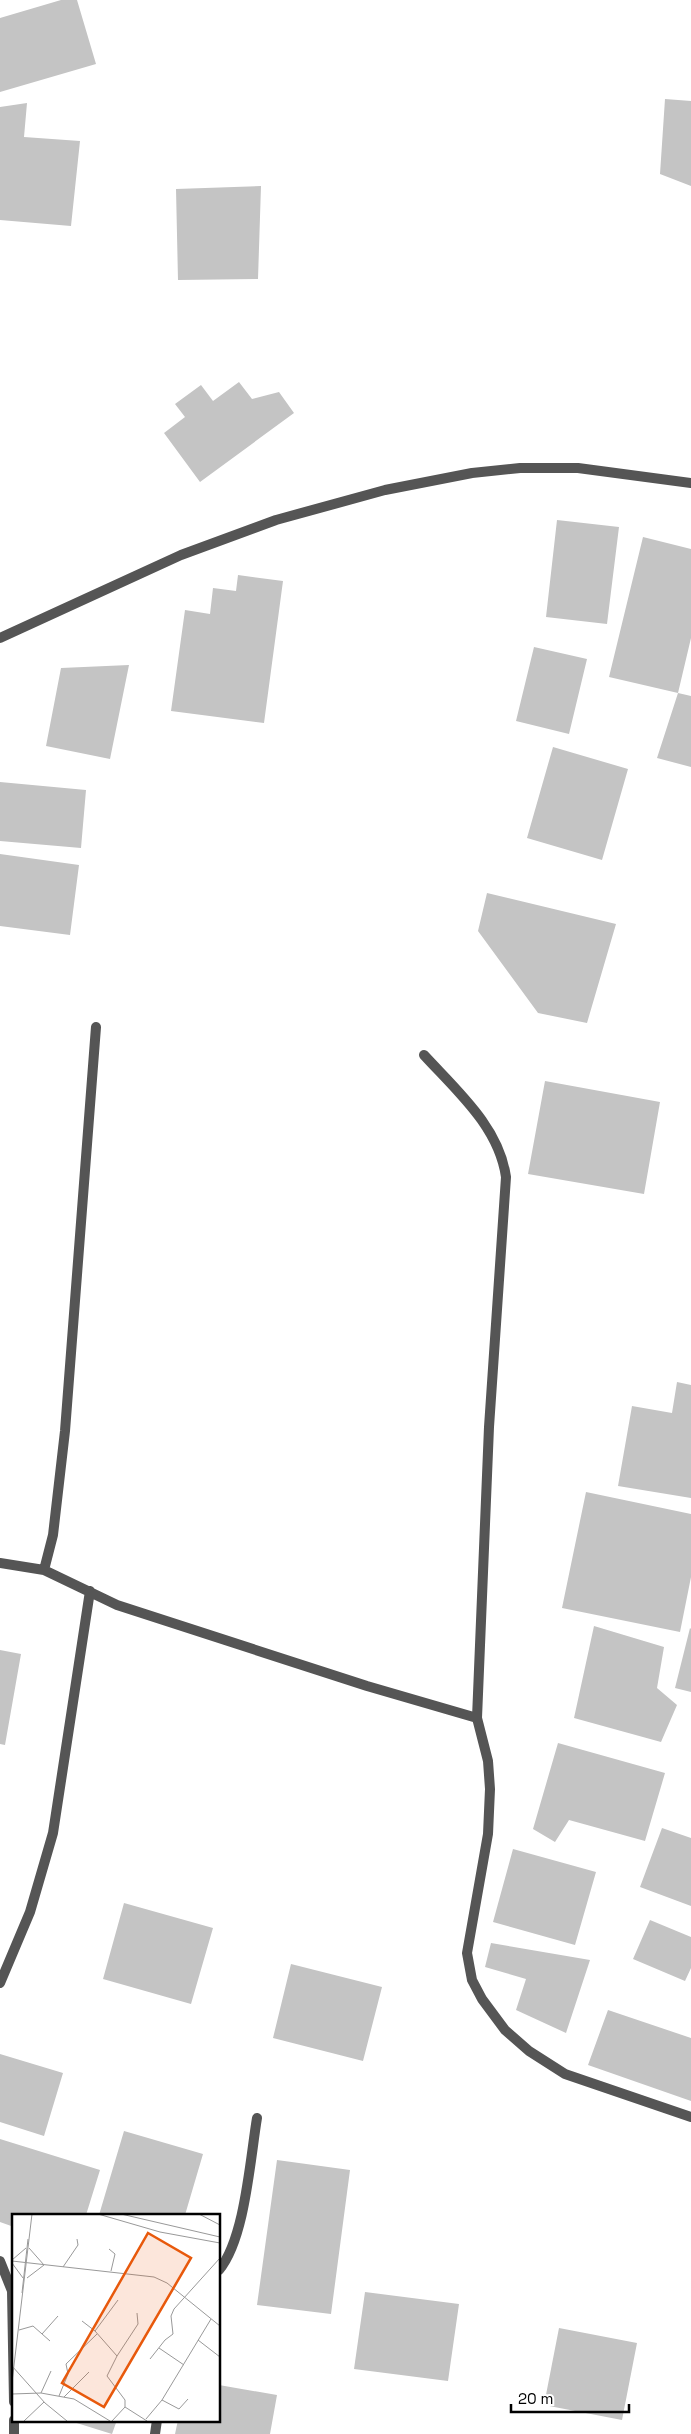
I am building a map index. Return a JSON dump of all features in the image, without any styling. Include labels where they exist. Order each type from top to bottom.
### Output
[{"type":"street","points":[[0,638],[180,555],[276,520],[385,490],[472,473],[520,468],[578,468],[691,483]]},
{"type":"street","points":[[44,1570],[53,1535],[65,1431],[96,1027]]},
{"type":"street","points":[[424,1055],[488,1128],[504,1159],[506,1177],[488,1427],[477,1718],[488,1761],[490,1789],[488,1834],[467,1954],[472,1980],[482,2000],[505,2030],[529,2051],[565,2074],[691,2117]]},
{"type":"street","points":[[0,1563],[44,1570],[118,1606],[367,1686],[477,1718]]},
{"type":"street","points":[[0,1983],[30,1912],[53,1833],[90,1591]]},
{"type":"street","points":[[220,2268],[231,2251],[239,2229],[257,2118]]},
{"type":"street","points":[[0,2261],[12,2291]]},
{"type":"building","points":[[61,0],[77,0],[96,64],[0,92],[0,18]]},
{"type":"building","points":[[665,99],[691,101],[691,186],[660,174]]},
{"type":"building","points":[[27,103],[24,137],[80,141],[71,226],[0,220],[0,107]]},
{"type":"building","points":[[261,186],[258,279],[178,280],[176,189]]},
{"type":"building","points":[[239,382],[252,399],[279,392],[294,413],[200,482],[164,433],[185,417],[175,404],[201,385],[213,401]]},
{"type":"building","points":[[557,520],[619,527],[607,624],[546,617]]},
{"type":"building","points":[[643,537],[691,549],[691,638],[678,693],[609,677]]},
{"type":"building","points":[[238,575],[283,581],[264,723],[171,711],[185,610],[210,614],[213,588],[236,591]]},
{"type":"building","points":[[534,647],[587,659],[569,734],[516,721]]},
{"type":"building","points":[[129,665],[110,759],[46,746],[61,668]]},
{"type":"building","points":[[678,693],[691,696],[691,767],[657,758]]},
{"type":"building","points":[[553,747],[628,769],[602,860],[527,838]]},
{"type":"building","points":[[0,782],[86,790],[81,848],[0,841]]},
{"type":"building","points":[[0,854],[79,865],[70,935],[0,926]]},
{"type":"building","points":[[487,893],[616,924],[587,1023],[538,1013],[478,931]]},
{"type":"building","points":[[545,1081],[660,1102],[644,1194],[528,1174]]},
{"type":"building","points":[[677,1382],[691,1385],[691,1498],[618,1486],[632,1406],[672,1413]]},
{"type":"building","points":[[586,1492],[691,1514],[691,1577],[680,1632],[562,1608]]},
{"type":"building","points":[[594,1626],[664,1647],[657,1688],[677,1705],[661,1742],[574,1718]]},
{"type":"building","points":[[691,1629],[691,1692],[675,1688]]},
{"type":"building","points":[[0,1650],[21,1654],[5,1745],[0,1744]]},
{"type":"building","points":[[558,1743],[665,1773],[645,1841],[569,1820],[555,1842],[533,1829]]},
{"type":"building","points":[[662,1828],[691,1838],[691,1906],[640,1887]]},
{"type":"building","points":[[513,1849],[596,1872],[575,1945],[493,1922]]},
{"type":"building","points":[[124,1903],[213,1928],[191,2004],[103,1979]]},
{"type":"building","points":[[650,1920],[691,1937],[691,1968],[685,1981],[633,1959]]},
{"type":"building","points":[[491,1943],[590,1960],[566,2033],[516,2010],[526,1979],[485,1967]]},
{"type":"building","points":[[291,1964],[382,1987],[363,2061],[273,2038]]},
{"type":"building","points":[[608,2010],[691,2038],[691,2101],[588,2065]]},
{"type":"building","points":[[0,2054],[63,2073],[44,2136],[0,2122]]},
{"type":"building","points":[[124,2131],[203,2154],[185,2214],[99,2214]]},
{"type":"building","points":[[0,2139],[100,2170],[86,2214],[12,2214],[12,2226],[0,2222]]},
{"type":"building","points":[[277,2160],[350,2170],[331,2314],[257,2305]]},
{"type":"building","points":[[365,2292],[459,2304],[448,2381],[354,2369]]},
{"type":"building","points":[[559,2328],[637,2343],[622,2420],[544,2405]]},
{"type":"building","points":[[220,2385],[277,2395],[270,2434],[175,2434],[178,2422],[220,2422]]},
{"type":"building","points":[[73,2422],[116,2422],[112,2434]]}]
